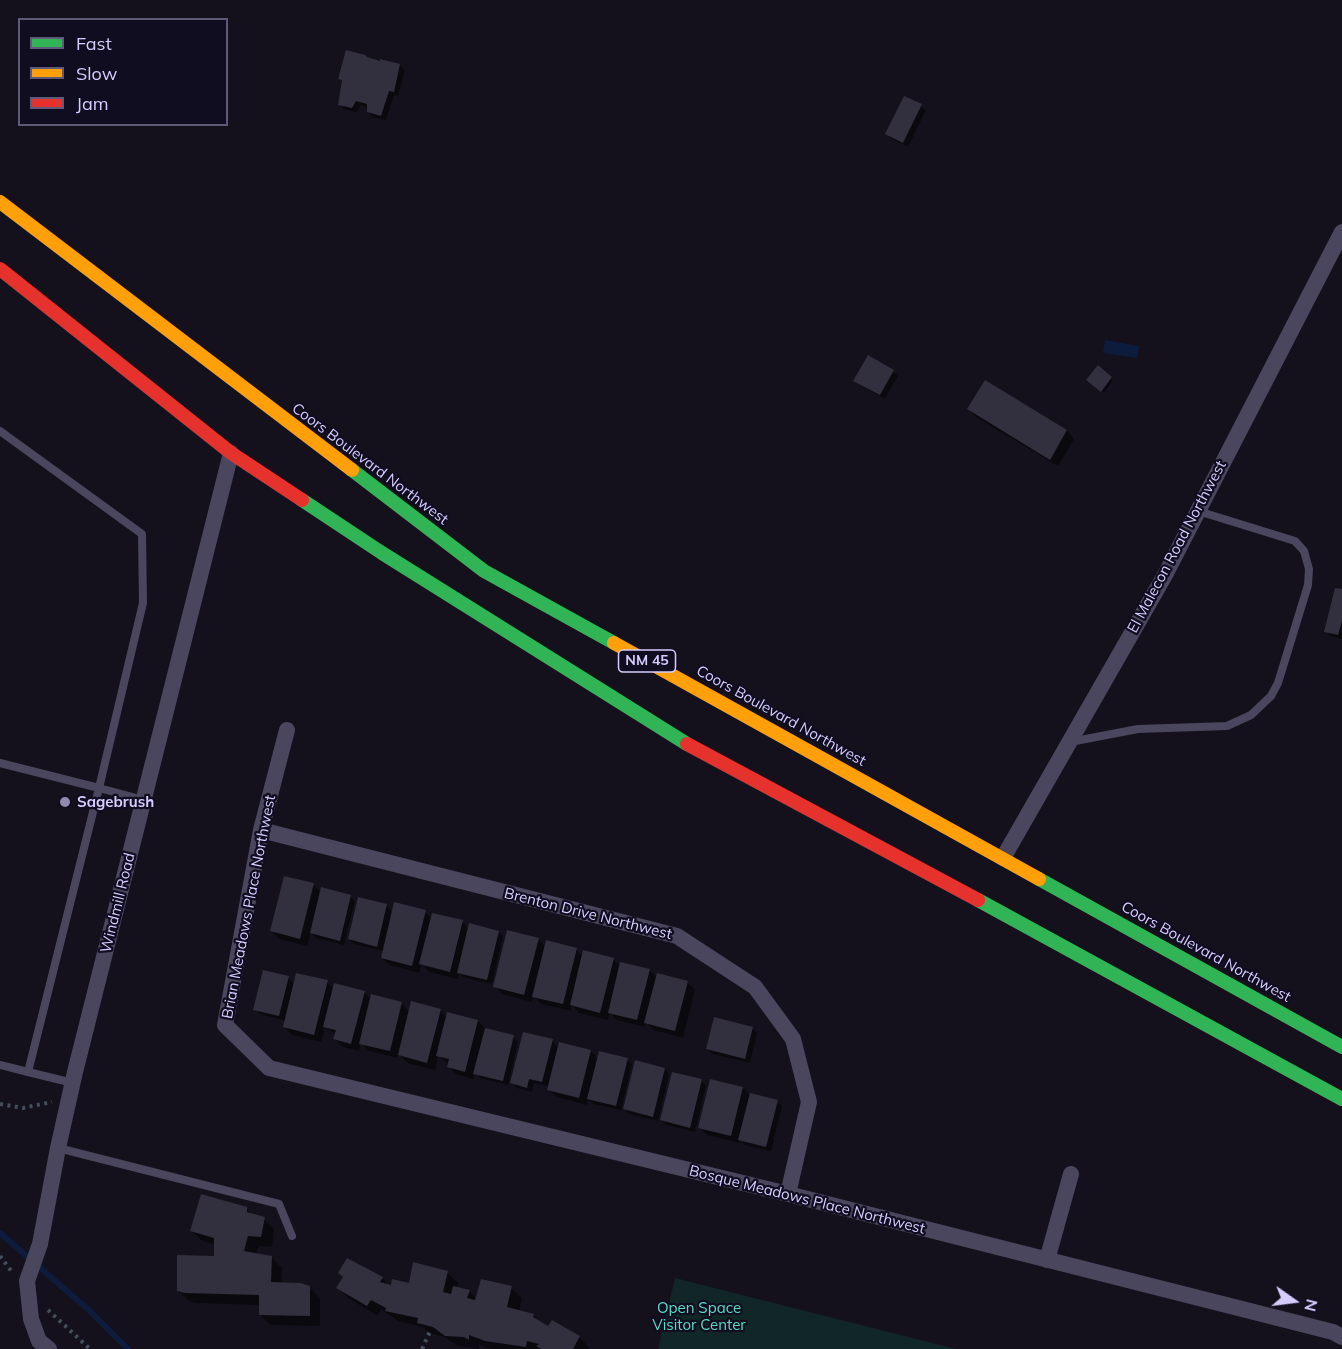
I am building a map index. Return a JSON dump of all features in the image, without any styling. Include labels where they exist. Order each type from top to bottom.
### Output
[{"type":"main road","name":"Coors Boulevard Northwest","points":[[0,202],[484,571],[1342,1047]]},
{"type":"main road","points":[[0,269],[231,453],[382,554],[681,741],[1342,1099]]},
{"type":"street","name":"El Malecon Road Northwest","points":[[1003,858],[1165,575],[1342,232]]},
{"type":"street","name":"Windmill Road","points":[[49,1349],[39,1341],[31,1320],[27,1281],[40,1244],[68,1103],[231,453]]},
{"type":"street","name":"Brian Meadows Place Northwest","points":[[269,1068],[225,1025],[261,830],[287,730]]},
{"type":"street","name":"Brenton Drive Northwest","points":[[261,830],[677,936],[755,987],[793,1039],[809,1102],[788,1194]]},
{"type":"street","name":"Bosque Meadows Place Northwest","points":[[269,1068],[788,1194],[1333,1332],[1342,1337]]},
{"type":"street","points":[[1047,1260],[1071,1174]]},
{"type":"lane","points":[[0,431],[142,534],[143,603],[28,1072]]},
{"type":"lane","points":[[1069,742],[1138,729],[1227,726],[1251,715],[1271,696],[1278,683],[1308,585],[1309,569],[1304,551],[1295,542],[1198,511]]},
{"type":"lane","points":[[0,763],[144,800]]},
{"type":"lane","points":[[0,1065],[73,1083]]},
{"type":"lane","points":[[58,1148],[279,1204],[292,1236]]},
{"type":"path","points":[[0,1104],[23,1108],[52,1102],[68,1103]]},
{"type":"path","points":[[422,1349],[431,1329]]},
{"type":"green space","name":"Open Space Visitor Center","points":[[675,1278],[956,1349],[658,1349]]},
{"type":"water","points":[[1105,340],[1139,346],[1137,358],[1103,353]]},
{"type":"building","points":[[346,50],[380,61],[380,59],[400,64],[394,92],[389,91],[381,116],[367,112],[367,104],[356,101],[352,108],[338,105],[342,80],[338,79]]},
{"type":"building","points":[[904,96],[922,104],[903,143],[885,134]]},
{"type":"building","points":[[868,355],[894,370],[880,395],[853,381]]},
{"type":"building","points":[[1098,365],[1112,377],[1101,392],[1086,380]]},
{"type":"building","points":[[985,380],[1067,430],[1050,460],[967,409]]},
{"type":"building","points":[[1335,588],[1342,589],[1342,621],[1338,635],[1324,632]]},
{"type":"building","points":[[284,876],[314,883],[300,939],[270,931]]},
{"type":"building","points":[[321,887],[351,895],[340,941],[310,933]]},
{"type":"building","points":[[358,897],[387,904],[377,947],[348,939]]},
{"type":"building","points":[[394,902],[426,910],[412,966],[381,958]]},
{"type":"building","points":[[432,913],[463,920],[450,972],[419,964]]},
{"type":"building","points":[[469,923],[499,931],[487,980],[457,973]]},
{"type":"building","points":[[507,930],[539,938],[524,995],[493,987]]},
{"type":"building","points":[[546,940],[577,948],[563,1004],[532,997]]},
{"type":"building","points":[[583,950],[614,958],[600,1013],[570,1005]]},
{"type":"building","points":[[620,962],[650,969],[637,1020],[608,1013]]},
{"type":"building","points":[[263,970],[289,976],[279,1016],[253,1010]]},
{"type":"building","points":[[296,973],[328,980],[314,1035],[283,1027]]},
{"type":"building","points":[[657,973],[688,981],[675,1031],[644,1023]]},
{"type":"building","points":[[334,983],[365,991],[351,1044],[333,1039],[336,1030],[323,1027]]},
{"type":"building","points":[[371,994],[402,1002],[390,1051],[359,1044]]},
{"type":"building","points":[[411,1001],[441,1009],[427,1063],[398,1055]]},
{"type":"building","points":[[447,1012],[478,1020],[465,1072],[447,1067],[449,1059],[436,1056]]},
{"type":"building","points":[[714,1017],[753,1027],[745,1059],[706,1049]]},
{"type":"building","points":[[485,1028],[514,1035],[503,1081],[473,1074]]},
{"type":"building","points":[[523,1032],[553,1039],[542,1082],[529,1079],[527,1088],[510,1083]]},
{"type":"building","points":[[559,1042],[591,1050],[579,1098],[547,1090]]},
{"type":"building","points":[[599,1051],[628,1058],[616,1106],[587,1099]]},
{"type":"building","points":[[635,1060],[665,1068],[653,1117],[623,1109]]},
{"type":"building","points":[[672,1072],[702,1079],[690,1128],[660,1120]]},
{"type":"building","points":[[710,1079],[743,1087],[731,1136],[698,1128]]},
{"type":"building","points":[[750,1093],[778,1100],[766,1147],[738,1140]]},
{"type":"building","points":[[201,1194],[247,1207],[247,1212],[265,1217],[261,1237],[248,1236],[244,1251],[272,1256],[271,1282],[301,1283],[310,1286],[310,1316],[259,1315],[259,1295],[177,1291],[177,1255],[214,1256],[214,1238],[190,1231]]},
{"type":"building","points":[[347,1258],[383,1277],[380,1282],[391,1285],[392,1279],[409,1283],[413,1262],[448,1271],[443,1292],[451,1294],[453,1286],[470,1290],[467,1298],[475,1300],[481,1279],[512,1286],[507,1307],[534,1314],[533,1317],[548,1326],[552,1320],[580,1336],[573,1349],[541,1349],[536,1346],[539,1344],[527,1341],[526,1347],[485,1341],[469,1335],[469,1340],[464,1337],[445,1336],[433,1327],[417,1323],[418,1318],[385,1311],[386,1308],[371,1300],[367,1306],[336,1288],[343,1277],[338,1273]]},
{"type":"waterway","points":[[0,1233],[91,1312],[128,1349]]},
{"type":"traffic: fast","points":[[352,470],[484,571],[614,643]]},
{"type":"traffic: fast","points":[[302,500],[382,553],[687,744]]},
{"type":"traffic: fast","points":[[1039,879],[1342,1047]]},
{"type":"traffic: fast","points":[[978,900],[1342,1099]]},
{"type":"traffic: slow","points":[[0,202],[352,470]]},
{"type":"traffic: slow","points":[[614,643],[1039,879]]},
{"type":"traffic: jam","points":[[0,269],[231,453],[302,500]]},
{"type":"traffic: jam","points":[[687,744],[978,900]]},
{"type":"place","name":"Sagebrush","points":[[65,802]]}]
